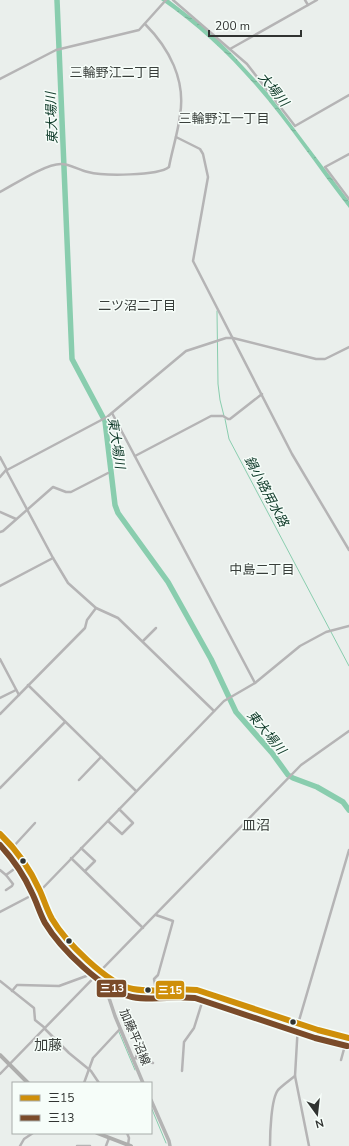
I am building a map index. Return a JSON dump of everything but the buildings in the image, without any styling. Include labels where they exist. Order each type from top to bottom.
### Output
[{"type":"main road","name":"加藤平沼線","points":[[100,972],[125,987],[136,990],[183,988],[205,993],[298,1024],[348,1038]]},
{"type":"main road","name":"加藤平沼線","points":[[100,972],[120,1029],[135,1058],[144,1082]]},
{"type":"main road","points":[[0,1055],[27,1082]]},
{"type":"main road","points":[[152,1102],[170,1146]]},
{"type":"main road","points":[[99,1134],[130,1145]]},
{"type":"street","points":[[0,79],[47,54],[58,50],[138,30],[166,0]]},
{"type":"street","points":[[173,0],[247,64],[295,126],[349,95]]},
{"type":"street","points":[[305,0],[308,5]]},
{"type":"street","points":[[230,49],[317,0]]},
{"type":"street","points":[[0,192],[48,166],[63,164],[89,172],[113,175],[160,172],[169,167],[182,104],[177,72],[162,42],[145,24]]},
{"type":"street","points":[[176,137],[200,150],[203,154],[207,170],[208,182],[193,261],[292,454],[349,550]]},
{"type":"street","points":[[349,154],[325,167],[349,199]]},
{"type":"street","points":[[0,477],[6,470],[112,413],[186,351],[226,338],[233,338],[316,359],[325,359],[349,347]]},
{"type":"street","points":[[135,456],[210,416],[223,416],[230,419],[262,394]]},
{"type":"street","points":[[112,413],[255,683]]},
{"type":"street","points":[[0,457],[53,558],[68,583],[96,608],[118,618],[214,711]]},
{"type":"street","points":[[0,532],[3,532],[53,487],[66,492],[71,492],[108,473]]},
{"type":"street","points":[[0,512],[16,520]]},
{"type":"street","points":[[0,586],[53,558]]},
{"type":"street","points":[[0,714],[85,628],[87,620],[96,608]]},
{"type":"street","points":[[0,912],[38,891],[226,700],[255,683],[300,646],[326,632],[349,626]]},
{"type":"street","points":[[143,642],[156,628]]},
{"type":"street","points":[[0,659],[19,694]]},
{"type":"street","points":[[28,685],[136,791]]},
{"type":"street","points":[[0,698],[16,690]]},
{"type":"street","points":[[0,788],[65,722]]},
{"type":"street","points":[[0,1074],[292,775],[306,762],[349,731]]},
{"type":"street","points":[[79,780],[101,757]]},
{"type":"street","points":[[108,821],[122,834],[133,822],[119,809]]},
{"type":"street","points":[[13,847],[35,824]]},
{"type":"street","points":[[0,834],[13,847],[56,925],[100,972]]},
{"type":"street","points":[[81,848],[95,861],[85,871]]},
{"type":"street","points":[[309,1146],[295,1076],[298,1024],[349,850]]},
{"type":"street","points":[[71,858],[143,928]]},
{"type":"street","points":[[6,875],[22,863]]},
{"type":"street","points":[[0,870],[13,884],[6,890]]},
{"type":"street","points":[[155,915],[173,921],[158,975],[154,979],[156,990]]},
{"type":"street","points":[[12,991],[17,985],[58,986],[89,975],[94,979]]},
{"type":"street","points":[[0,981],[34,1008],[35,1020],[45,1028],[69,1053],[89,1069],[97,1082]]},
{"type":"street","points":[[182,1070],[184,1042],[194,1028],[205,993]]},
{"type":"street","points":[[84,1082],[92,1058],[120,1029]]},
{"type":"street","points":[[341,1060],[348,1038]]},
{"type":"street","points":[[138,1048],[135,1058],[153,1063]]},
{"type":"street","points":[[270,1146],[270,1130],[275,1096],[279,1090],[295,1076]]},
{"type":"street","points":[[20,1146],[24,1139],[32,1134]]},
{"type":"street","points":[[127,1134],[130,1145]]},
{"type":"street","points":[[106,1146],[108,1138]]},
{"type":"street","points":[[77,1146],[90,1146]]},
{"type":"water","points":[[161,0],[169,0],[209,31],[267,92],[349,201],[349,208],[280,115],[244,73],[199,29]]},
{"type":"waterway","name":"東大場川","points":[[57,0],[72,359],[105,421],[115,505],[118,513],[168,582],[211,659],[236,712],[272,753],[288,775],[317,787],[343,802],[349,810]]},
{"type":"waterway","name":"鍋小路用水路","points":[[217,311],[218,384],[224,416]]},
{"type":"waterway","name":"鍋小路用水路","points":[[225,419],[229,439],[349,666]]},
{"type":"waterway","points":[[0,837],[11,848],[30,875]]},
{"type":"waterway","points":[[33,880],[47,914],[61,934]]},
{"type":"waterway","points":[[119,1032],[135,1070]]},
{"type":"waterway","points":[[152,1109],[166,1143]]},
{"type":"transit line","name":"三15","points":[[0,834],[17,853],[32,875],[50,916],[66,939],[99,970],[111,979],[133,989],[157,991],[197,990],[318,1030],[349,1038]]},
{"type":"transit line","name":"三13","points":[[0,845],[22,874],[29,886],[43,920],[52,933],[71,956],[96,978],[108,986],[132,997],[155,999],[195,998],[315,1038],[347,1046]]},
{"type":"district","name":"三輪野江二丁目","points":[[115,72]]},
{"type":"district","name":"三輪野江一丁目","points":[[224,118]]},
{"type":"district","name":"二ツ沼二丁目","points":[[137,305]]},
{"type":"district","name":"中島二丁目","points":[[262,569]]},
{"type":"district","name":"皿沼","points":[[256,825]]},
{"type":"district","name":"加藤","points":[[48,1045]]},
{"type":"water label","name":"大場川","points":[[274,89]]}]
